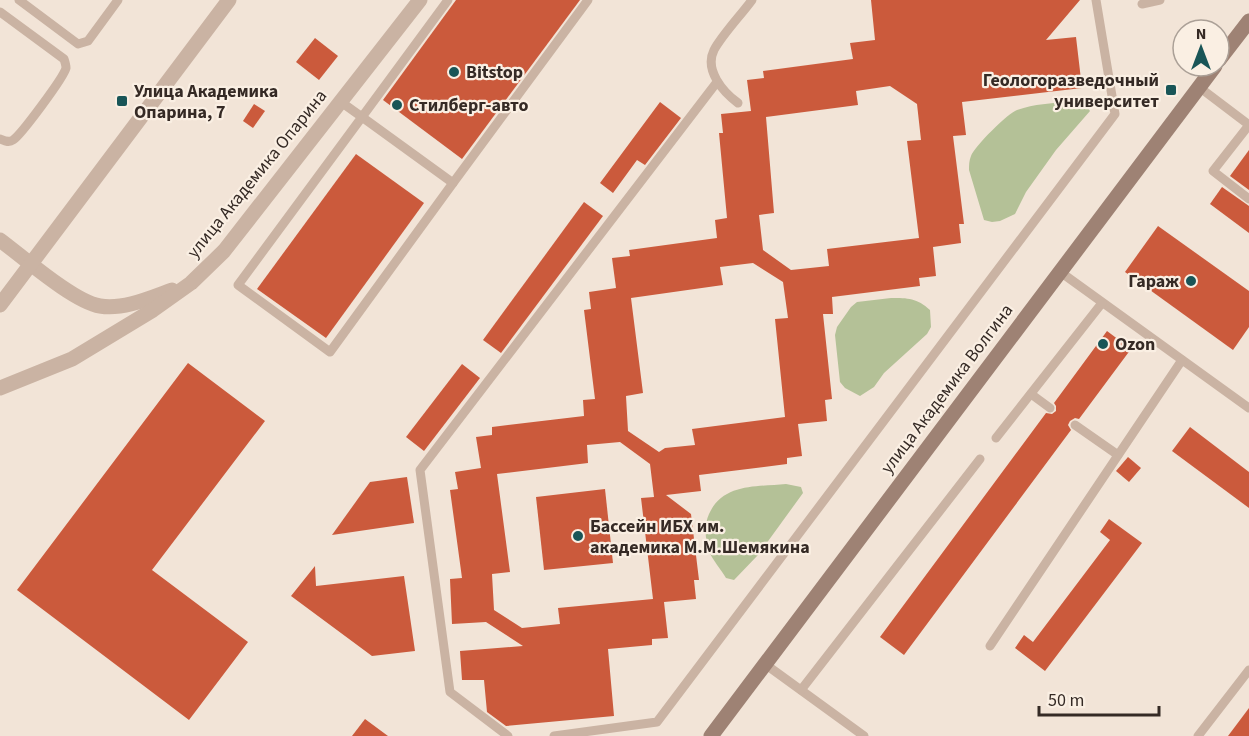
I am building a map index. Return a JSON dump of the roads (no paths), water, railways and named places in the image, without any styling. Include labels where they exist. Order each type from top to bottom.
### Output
[{"type":"street","points":[[0,305],[229,0]]},
{"type":"street","name":"улица Академика Опарина","points":[[0,388],[72,359],[153,310],[191,283],[224,251],[420,0]]},
{"type":"street","points":[[1231,44],[1249,21]]},
{"type":"street","name":"улица Академика Волгина","points":[[711,736],[1206,78]]},
{"type":"street","points":[[0,240],[77,298],[100,306],[121,306],[191,283]]},
{"type":"lane","points":[[19,0],[78,44],[88,41],[118,0]]},
{"type":"lane","points":[[447,0],[238,285],[330,352],[588,0]]},
{"type":"lane","points":[[738,103],[727,95],[717,82],[712,66],[713,52],[752,0]]},
{"type":"lane","points":[[554,736],[657,722],[1115,114],[1096,0]]},
{"type":"lane","points":[[1142,4],[1160,0]]},
{"type":"lane","points":[[0,12],[64,59],[66,65],[62,77],[22,131],[13,140],[6,142],[0,140]]},
{"type":"lane","points":[[508,736],[450,692],[420,471],[717,82]]},
{"type":"lane","points":[[1199,87],[1249,125],[1213,171],[1249,199]]},
{"type":"lane","points":[[341,102],[453,183]]},
{"type":"lane","points":[[1059,272],[1249,408]]},
{"type":"lane","points":[[996,438],[1102,303]]},
{"type":"lane","points":[[990,646],[1182,360]]},
{"type":"lane","points":[[1030,394],[1050,408]]},
{"type":"lane","points":[[1074,425],[1118,455]]},
{"type":"lane","points":[[801,690],[980,459]]},
{"type":"lane","points":[[765,664],[864,736]]},
{"type":"lane","points":[[1198,736],[1249,670]]},
{"type":"place","name":"Bitstop","points":[[454,72]]},
{"type":"place","name":"Геологоразведочный университет","points":[[1171,90]]},
{"type":"place","name":"Улица Академика Опарина, 7","points":[[122,101]]},
{"type":"place","name":"Стилберг-авто","points":[[397,105]]},
{"type":"place","name":"Гараж","points":[[1191,281]]},
{"type":"place","name":"Ozon","points":[[1103,344]]},
{"type":"place","name":"Бассейн ИБХ им. академика М.М.Шемякина","points":[[578,536]]}]
